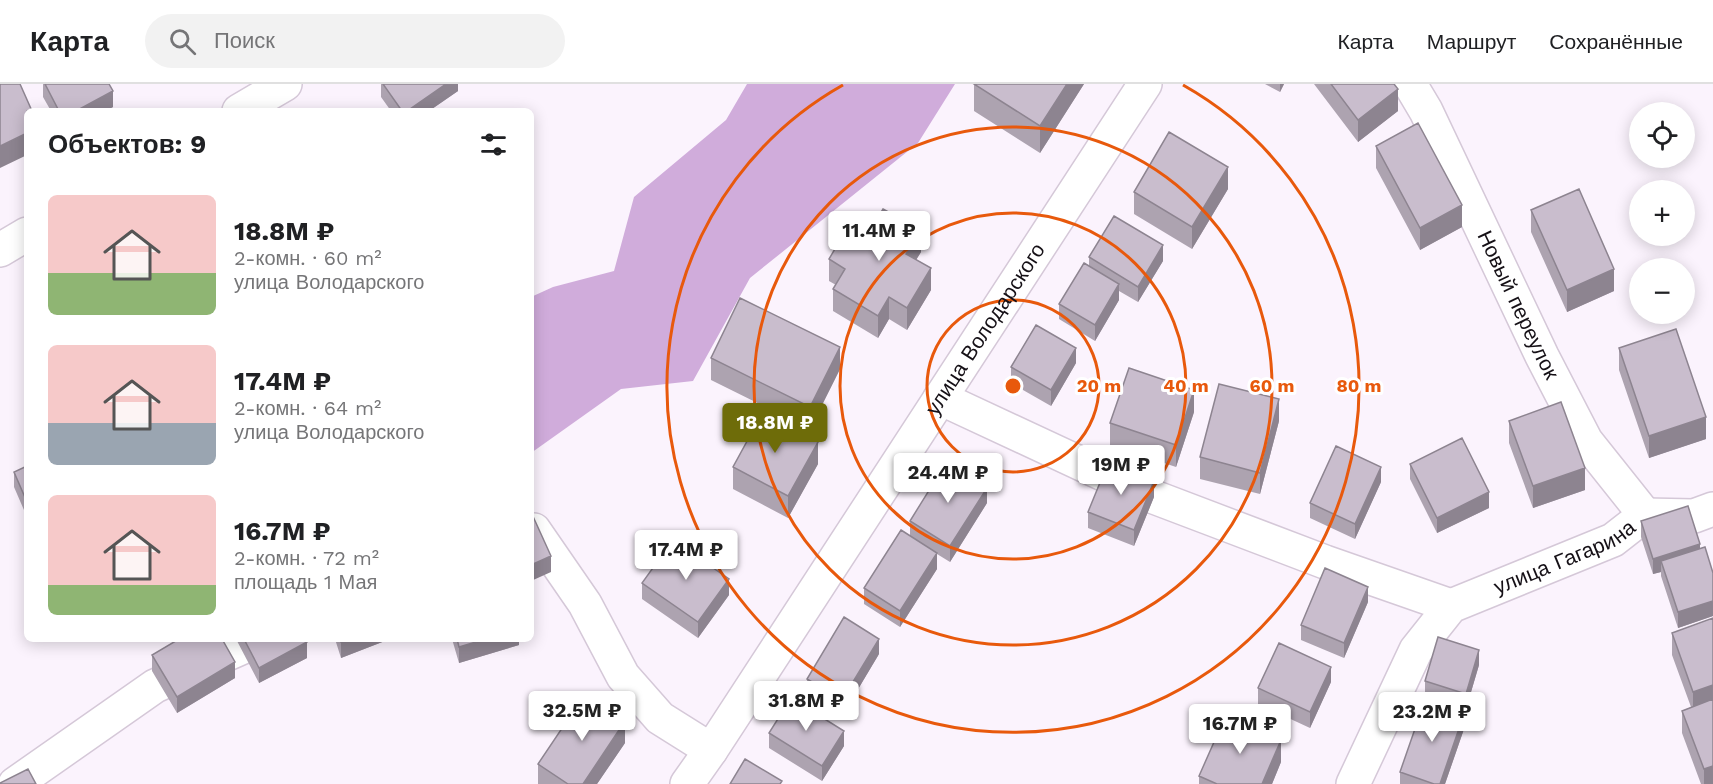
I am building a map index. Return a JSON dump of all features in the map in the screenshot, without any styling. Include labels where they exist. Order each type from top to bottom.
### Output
[{"type":"street","points":[[243,108],[285,84]]},
{"type":"street","name":"улица Володарского","points":[[687,784],[1145,84]]},
{"type":"street","name":"Новый переулок","points":[[1410,84],[1426,111],[1542,357],[1586,441],[1645,515]]},
{"type":"street","points":[[0,249],[24,236]]},
{"type":"street","points":[[940,398],[1146,494],[1325,562],[1451,606],[1416,650],[1353,784]]},
{"type":"street","name":"улица Гагарина","points":[[1451,606],[1612,540],[1645,515],[1694,516],[1713,509]]},
{"type":"street","points":[[534,530],[585,604],[622,676],[660,718],[711,750]]},
{"type":"street","points":[[28,781],[155,686],[254,642]]},
{"type":"shaded area","points":[[747,84],[955,84],[918,143],[750,278],[693,381],[621,389],[534,451],[534,296],[553,287],[614,271],[634,197],[726,120]]},
{"type":"building","points":[[0,84],[20,84],[31,108],[24,108],[24,134],[0,146]]},
{"type":"building","points":[[45,84],[109,84],[113,91],[82,108],[57,108]]},
{"type":"building","points":[[383,84],[446,84],[411,108],[400,108]]},
{"type":"building","points":[[974,84],[1067,84],[1040,126]]},
{"type":"building","points":[[1331,84],[1394,84],[1398,89],[1358,120]]},
{"type":"building","points":[[1418,123],[1462,205],[1420,228],[1376,146]]},
{"type":"building","points":[[1169,132],[1228,167],[1192,227],[1134,192]]},
{"type":"building","points":[[1579,189],[1614,269],[1567,290],[1531,210]]},
{"type":"building","points":[[883,209],[921,230],[906,254],[931,268],[907,308],[889,297],[878,316],[833,289],[845,269],[829,259],[855,215],[876,221]]},
{"type":"building","points":[[1114,216],[1163,245],[1138,287],[1089,257]]},
{"type":"building","points":[[1084,263],[1119,284],[1095,325],[1059,304]]},
{"type":"building","points":[[740,298],[840,347],[810,407],[711,358]]},
{"type":"building","points":[[1036,325],[1076,348],[1051,390],[1011,367]]},
{"type":"building","points":[[1676,329],[1706,417],[1649,436],[1619,348]]},
{"type":"building","points":[[1129,368],[1194,390],[1176,445],[1110,423]]},
{"type":"building","points":[[1219,384],[1279,399],[1260,473],[1200,457]]},
{"type":"building","points":[[1561,402],[1585,468],[1533,486],[1509,421]]},
{"type":"building","points":[[763,412],[818,442],[788,496],[733,467]]},
{"type":"building","points":[[1462,438],[1489,492],[1437,518],[1410,464]]},
{"type":"building","points":[[1336,446],[1381,467],[1355,524],[1310,503]]},
{"type":"building","points":[[946,463],[987,488],[950,546],[910,521]]},
{"type":"building","points":[[1108,463],[1154,481],[1134,530],[1088,512]]},
{"type":"building","points":[[24,467],[24,495],[14,472]]},
{"type":"building","points":[[1688,506],[1700,544],[1653,559],[1641,521]]},
{"type":"building","points":[[534,519],[551,556],[534,564]]},
{"type":"building","points":[[901,530],[937,553],[900,611],[864,588]]},
{"type":"building","points":[[673,540],[729,579],[698,622],[642,583]]},
{"type":"building","points":[[1705,547],[1713,573],[1713,601],[1678,612],[1661,561]]},
{"type":"building","points":[[1325,568],[1368,587],[1344,643],[1301,625]]},
{"type":"building","points":[[844,617],[879,639],[842,700],[807,679]]},
{"type":"building","points":[[1713,618],[1713,685],[1693,692],[1672,633]]},
{"type":"building","points":[[1438,637],[1479,650],[1466,694],[1425,681]]},
{"type":"building","points":[[174,642],[224,642],[235,662],[177,697],[152,655]]},
{"type":"building","points":[[246,642],[307,642],[259,668]]},
{"type":"building","points":[[458,642],[476,642],[459,647]]},
{"type":"building","points":[[1279,643],[1331,667],[1310,712],[1258,688]]},
{"type":"building","points":[[585,694],[625,721],[583,784],[568,784],[538,764]]},
{"type":"building","points":[[791,698],[844,731],[822,766],[769,733]]},
{"type":"building","points":[[1713,699],[1713,766],[1704,769],[1682,711]]},
{"type":"building","points":[[1425,700],[1464,714],[1440,784],[1400,772]]},
{"type":"building","points":[[1226,715],[1281,740],[1262,784],[1217,784],[1199,776]]},
{"type":"building","points":[[745,759],[782,781],[780,784],[730,784]]},
{"type":"building","points":[[28,769],[36,784],[0,784],[0,783]]}]
